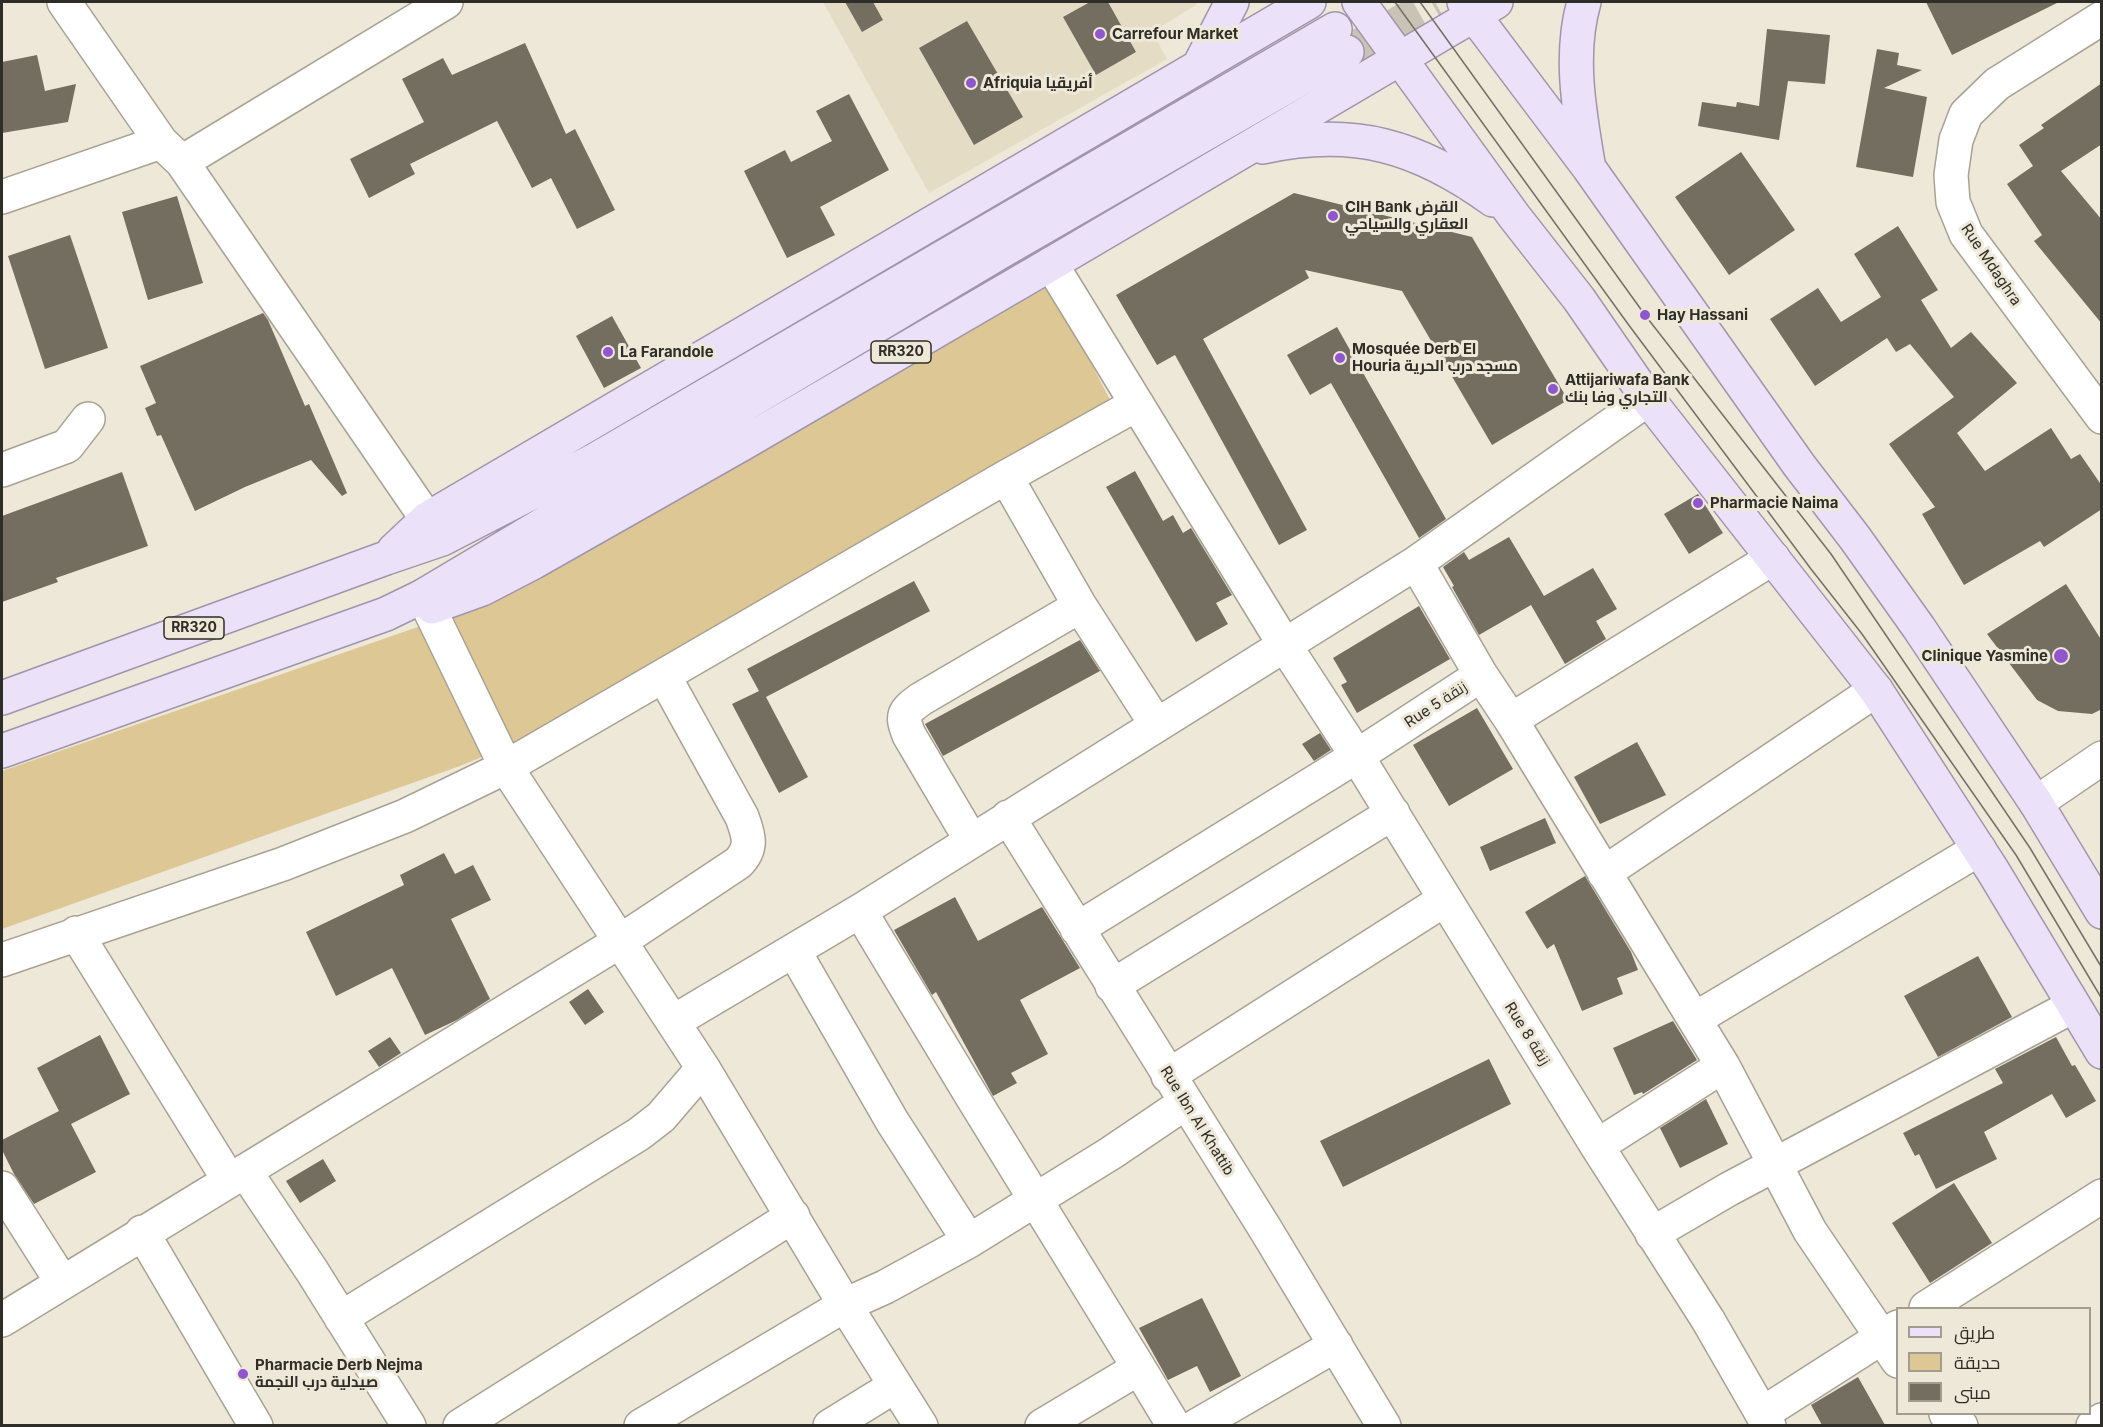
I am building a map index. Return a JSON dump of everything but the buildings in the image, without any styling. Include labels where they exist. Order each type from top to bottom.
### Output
[{"type":"main road","points":[[1199,66],[1232,2]]},
{"type":"main road","name":"RR320","points":[[386,558],[427,519],[1310,2]]},
{"type":"main road","points":[[1359,2],[1514,216],[1579,299],[1648,399],[1876,690],[1979,849],[2102,1052]]},
{"type":"main road","points":[[1584,2],[1579,28],[1577,81],[1589,168]]},
{"type":"main road","points":[[1478,6],[1589,168],[1792,455],[1919,628],[2036,803],[2102,912]]},
{"type":"main road","name":"RR320","points":[[2,751],[386,614],[482,589],[742,444],[1051,264],[1401,58],[1478,6]]},
{"type":"main road","name":"RR320","points":[[2,698],[442,539],[593,461],[1341,40],[1010,246],[426,602]]},
{"type":"main road","points":[[1233,157],[1262,147],[1307,139],[1366,141],[1396,149],[1444,168],[1514,216]]},
{"type":"street","points":[[64,2],[172,152],[427,519]]},
{"type":"street","points":[[2,197],[172,152],[446,2]]},
{"type":"street","name":"Rue Mdaghra","points":[[2097,403],[1966,234],[1953,202],[1951,175],[1956,140],[1966,114],[1997,84],[2102,18]]},
{"type":"street","name":"Rue 8 زنقة","points":[[1051,264],[1284,644],[1393,813],[1444,900],[1708,1320],[1765,1420]]},
{"type":"street","points":[[673,1023],[794,951],[1416,563],[1648,399]]},
{"type":"street","points":[[2,960],[284,864],[405,816],[506,767],[1006,477],[1137,404]]},
{"type":"street","points":[[2,471],[67,447],[88,419]]},
{"type":"street","points":[[1006,477],[1080,606],[1156,724]]},
{"type":"street","points":[[1511,720],[1773,558]]},
{"type":"street","points":[[1416,563],[1481,675]]},
{"type":"street","points":[[426,602],[506,767],[703,1068],[845,1305],[921,1425]]},
{"type":"street","points":[[971,840],[909,735],[904,715],[908,708],[921,699],[1080,606]]},
{"type":"street","name":"Rue 5 زنقة","points":[[1077,929],[1357,756],[1481,675],[1511,720],[1723,1066],[1810,1231],[1892,1342]]},
{"type":"street","points":[[2,1320],[142,1232],[619,942],[738,863],[745,855],[749,842],[738,807],[664,676]]},
{"type":"street","points":[[1604,873],[1876,690]]},
{"type":"street","points":[[2036,803],[2102,758]]},
{"type":"street","points":[[1112,986],[1393,813]]},
{"type":"street","name":"Rue Ibn Al Khattib","points":[[1008,817],[1384,1425]]},
{"type":"street","points":[[1695,1019],[1979,849]]},
{"type":"street","points":[[641,1425],[845,1305],[885,1287],[969,1242],[1111,1153],[1177,1089],[1444,900]]},
{"type":"street","points":[[860,910],[1174,1425]]},
{"type":"street","points":[[76,933],[237,1175],[341,1318],[409,1425]]},
{"type":"street","points":[[794,951],[892,1121],[969,1242]]},
{"type":"street","points":[[1652,1234],[1729,1189],[2073,1006]]},
{"type":"street","points":[[1597,1146],[1723,1066]]},
{"type":"street","points":[[341,1318],[639,1134],[661,1117],[703,1068]]},
{"type":"street","points":[[2,1188],[62,1282]]},
{"type":"street","points":[[1928,1307],[2102,1196]]},
{"type":"street","points":[[460,1425],[793,1216]]},
{"type":"street","points":[[142,1232],[256,1425]]},
{"type":"street","points":[[1765,1420],[1892,1342]]},
{"type":"street","points":[[1196,1425],[1336,1345]]},
{"type":"street","points":[[1042,1425],[1139,1368]]},
{"type":"street","points":[[830,1425],[895,1386]]},
{"type":"street","points":[[1948,1415],[1961,1425]]},
{"type":"street","points":[[2093,1425],[2101,1420]]},
{"type":"shaded area","points":[[823,2],[1197,2],[1196,5],[1152,32],[1167,59],[929,193]]},
{"type":"green space","points":[[1051,285],[1110,400],[542,732],[460,766],[2,929],[2,771],[464,611]]},
{"type":"tunnel","points":[[1347,52],[1435,2]]},
{"type":"tram line","points":[[1395,2],[1628,324],[1862,634],[2016,855],[2102,999]]},
{"type":"tram line","points":[[1420,2],[1645,315],[1831,554],[2030,848],[2102,968]]},
{"type":"place","name":"Carrefour Market","points":[[1100,34]]},
{"type":"place","name":"Afriquia أفريقيا","points":[[971,83]]},
{"type":"place","name":"CIH Bank القرض العقاري والسياحي","points":[[1333,216]]},
{"type":"place","name":"Hay Hassani","points":[[1645,315]]},
{"type":"place","name":"La Farandole","points":[[608,352]]},
{"type":"place","name":"Mosquée Derb El Houria مسجد درب الحرية","points":[[1340,358]]},
{"type":"place","name":"Attijariwafa Bank التجاري وفا بنك","points":[[1553,389]]},
{"type":"place","name":"Pharmacie Naima","points":[[1698,503]]},
{"type":"place","name":"Clinique Yasmine","points":[[2061,656]]},
{"type":"place","name":"Pharmacie Derb Nejma صيدلية درب النجمة","points":[[243,1374]]}]
